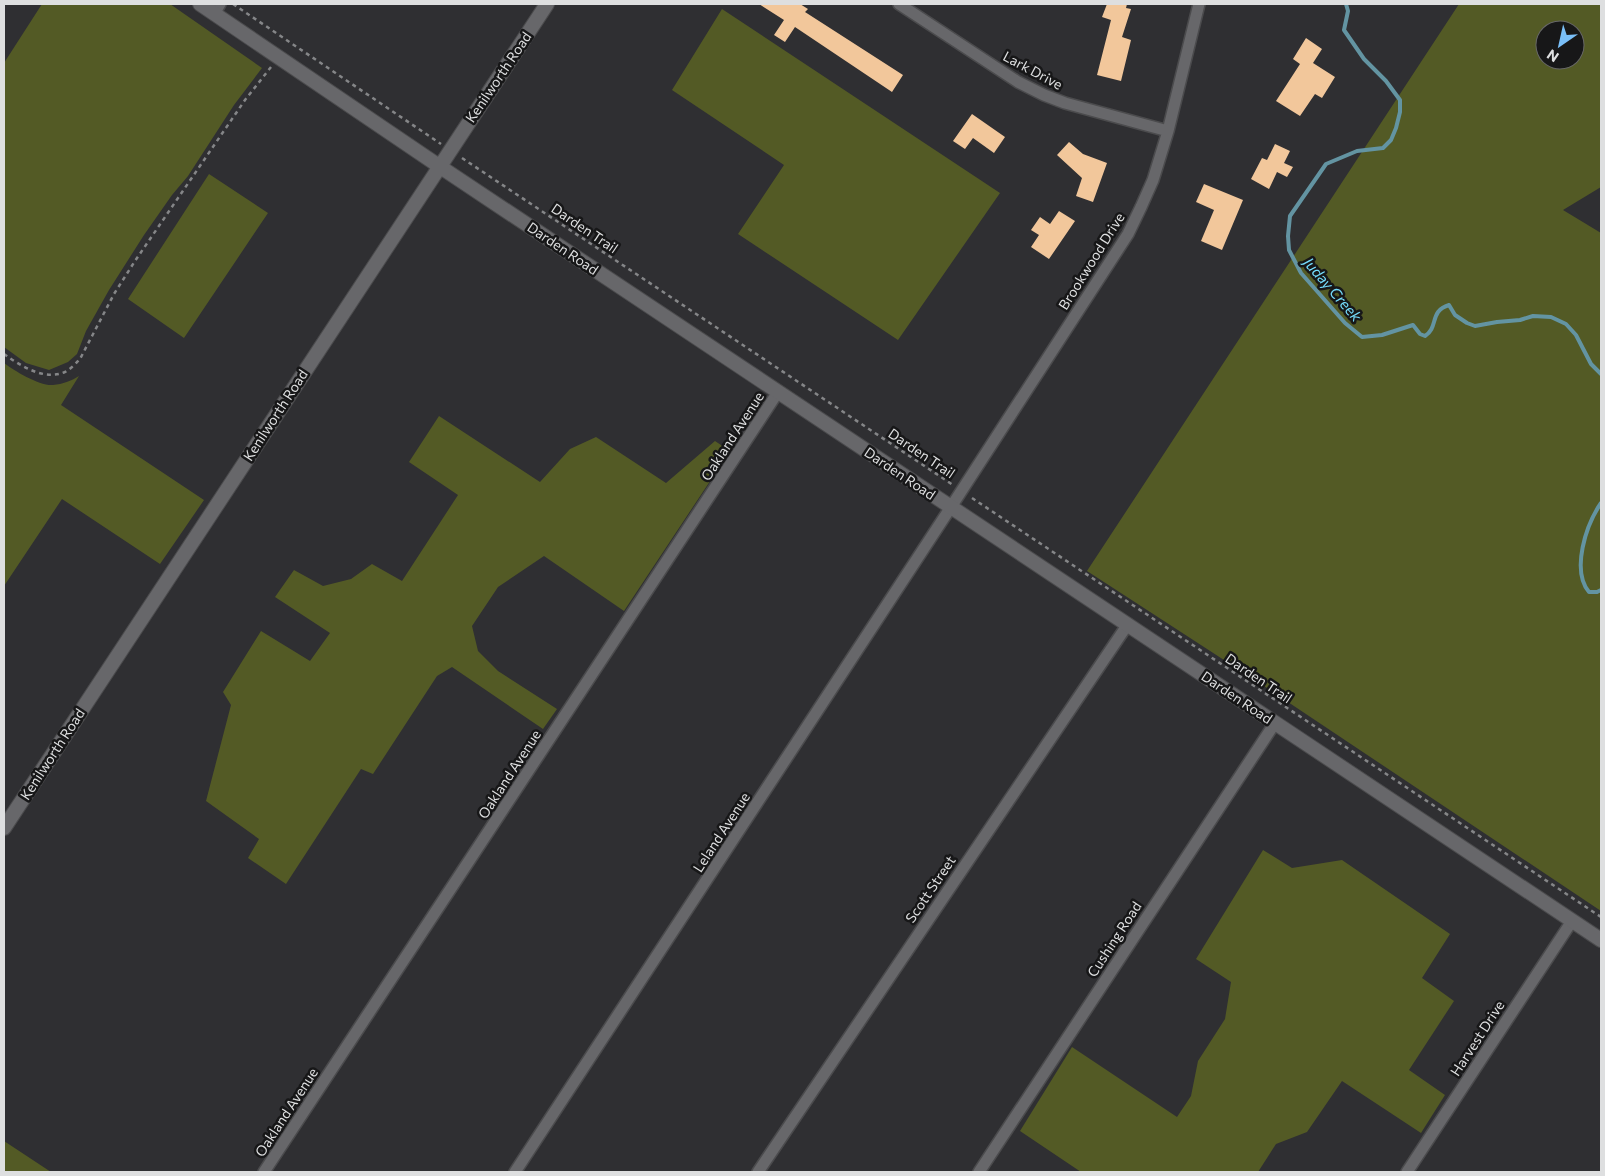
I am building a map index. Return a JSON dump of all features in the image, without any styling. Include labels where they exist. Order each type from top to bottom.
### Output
[{"type":"street","name":"Darden Road","points":[[200,4],[217,9],[439,166],[1601,940]]},
{"type":"street","name":"Kenilworth Road","points":[[4,828],[547,4]]},
{"type":"street","name":"Lark Drive","points":[[899,4],[1018,82],[1044,95],[1065,103],[1168,131]]},
{"type":"street","name":"Brookwood Drive","points":[[951,507],[1128,234],[1142,207],[1153,180],[1168,131],[1199,4]]},
{"type":"street","name":"Oakland Avenue","points":[[264,1172],[778,392]]},
{"type":"street","name":"Leland Avenue","points":[[515,1172],[951,507]]},
{"type":"street","name":"Scott Street","points":[[758,1172],[1128,624]]},
{"type":"street","name":"Cushing Road","points":[[979,1172],[1275,723]]},
{"type":"street","name":"Harvest Drive","points":[[1407,1172],[1572,921]]},
{"type":"path","name":"Darden Trail","points":[[233,4],[1601,917]]},
{"type":"path","points":[[4,354],[35,372],[56,374],[66,372],[74,366],[83,353],[114,294],[135,261],[245,100],[270,67]]},
{"type":"green space","points":[[42,4],[170,4],[262,68],[234,105],[188,176],[144,235],[109,290],[86,331],[77,354],[68,362],[49,370],[26,363],[4,347],[4,63]]},
{"type":"green space","points":[[1459,4],[1601,4],[1601,187],[1563,210],[1601,233],[1601,911],[1264,686],[1087,571]]},
{"type":"green space","points":[[722,9],[1000,193],[898,340],[738,234],[784,165],[672,90]]},
{"type":"green space","points":[[209,174],[268,213],[184,338],[128,299]]},
{"type":"green space","points":[[4,363],[27,377],[47,385],[64,383],[79,376],[61,405],[204,500],[160,564],[62,499],[4,586]]},
{"type":"green space","points":[[439,416],[540,482],[570,449],[596,437],[666,483],[715,441],[730,451],[624,611],[544,556],[498,587],[472,626],[478,651],[498,671],[557,709],[543,729],[452,667],[437,676],[373,774],[361,769],[286,884],[248,858],[259,839],[206,801],[231,705],[223,692],[261,631],[310,661],[330,633],[275,597],[294,570],[323,586],[351,579],[372,564],[402,581],[458,495],[409,462]]},
{"type":"green space","points":[[1263,850],[1292,868],[1342,860],[1450,934],[1422,978],[1454,1001],[1409,1070],[1445,1095],[1421,1133],[1342,1081],[1307,1132],[1276,1144],[1258,1172],[1081,1172],[1020,1131],[1072,1047],[1177,1117],[1191,1096],[1198,1061],[1225,1019],[1231,982],[1196,959]]},
{"type":"green space","points":[[4,1141],[51,1172],[4,1172]]},
{"type":"building","points":[[759,4],[800,4],[808,9],[805,12],[903,75],[892,92],[795,27],[785,42],[774,35],[784,20]]},
{"type":"building","points":[[1107,4],[1127,4],[1126,8],[1131,9],[1122,37],[1131,40],[1121,81],[1097,75],[1111,20],[1102,17]]},
{"type":"building","points":[[1306,38],[1322,49],[1313,63],[1335,77],[1322,98],[1315,94],[1300,116],[1276,101],[1300,64],[1293,59]]},
{"type":"building","points":[[972,114],[1005,137],[994,153],[973,138],[965,149],[953,141]]},
{"type":"building","points":[[1069,142],[1083,154],[1107,163],[1093,202],[1076,196],[1082,178],[1057,155]]},
{"type":"building","points":[[1275,144],[1290,151],[1284,163],[1293,167],[1287,177],[1277,172],[1269,189],[1251,179],[1262,158],[1267,160]]},
{"type":"building","points":[[1204,184],[1243,200],[1222,250],[1201,241],[1214,210],[1196,202]]},
{"type":"building","points":[[1059,211],[1075,221],[1049,259],[1031,247],[1039,235],[1031,230],[1040,217],[1050,224]]},
{"type":"waterway","name":"Juday Creek","points":[[1346,4],[1348,11],[1344,30],[1364,59],[1386,81],[1400,100],[1400,112],[1391,140],[1383,148],[1357,151],[1326,164],[1290,216],[1289,250],[1301,273],[1345,323],[1362,337],[1382,335],[1413,325],[1420,334],[1425,336],[1432,328],[1439,311],[1449,305],[1455,315],[1475,326],[1520,320],[1533,316],[1551,317],[1566,324],[1576,335],[1591,364],[1601,374]]},
{"type":"waterway","name":"Juday Creek","points":[[1601,503],[1590,523],[1581,560],[1581,572],[1589,592],[1601,590]]}]
